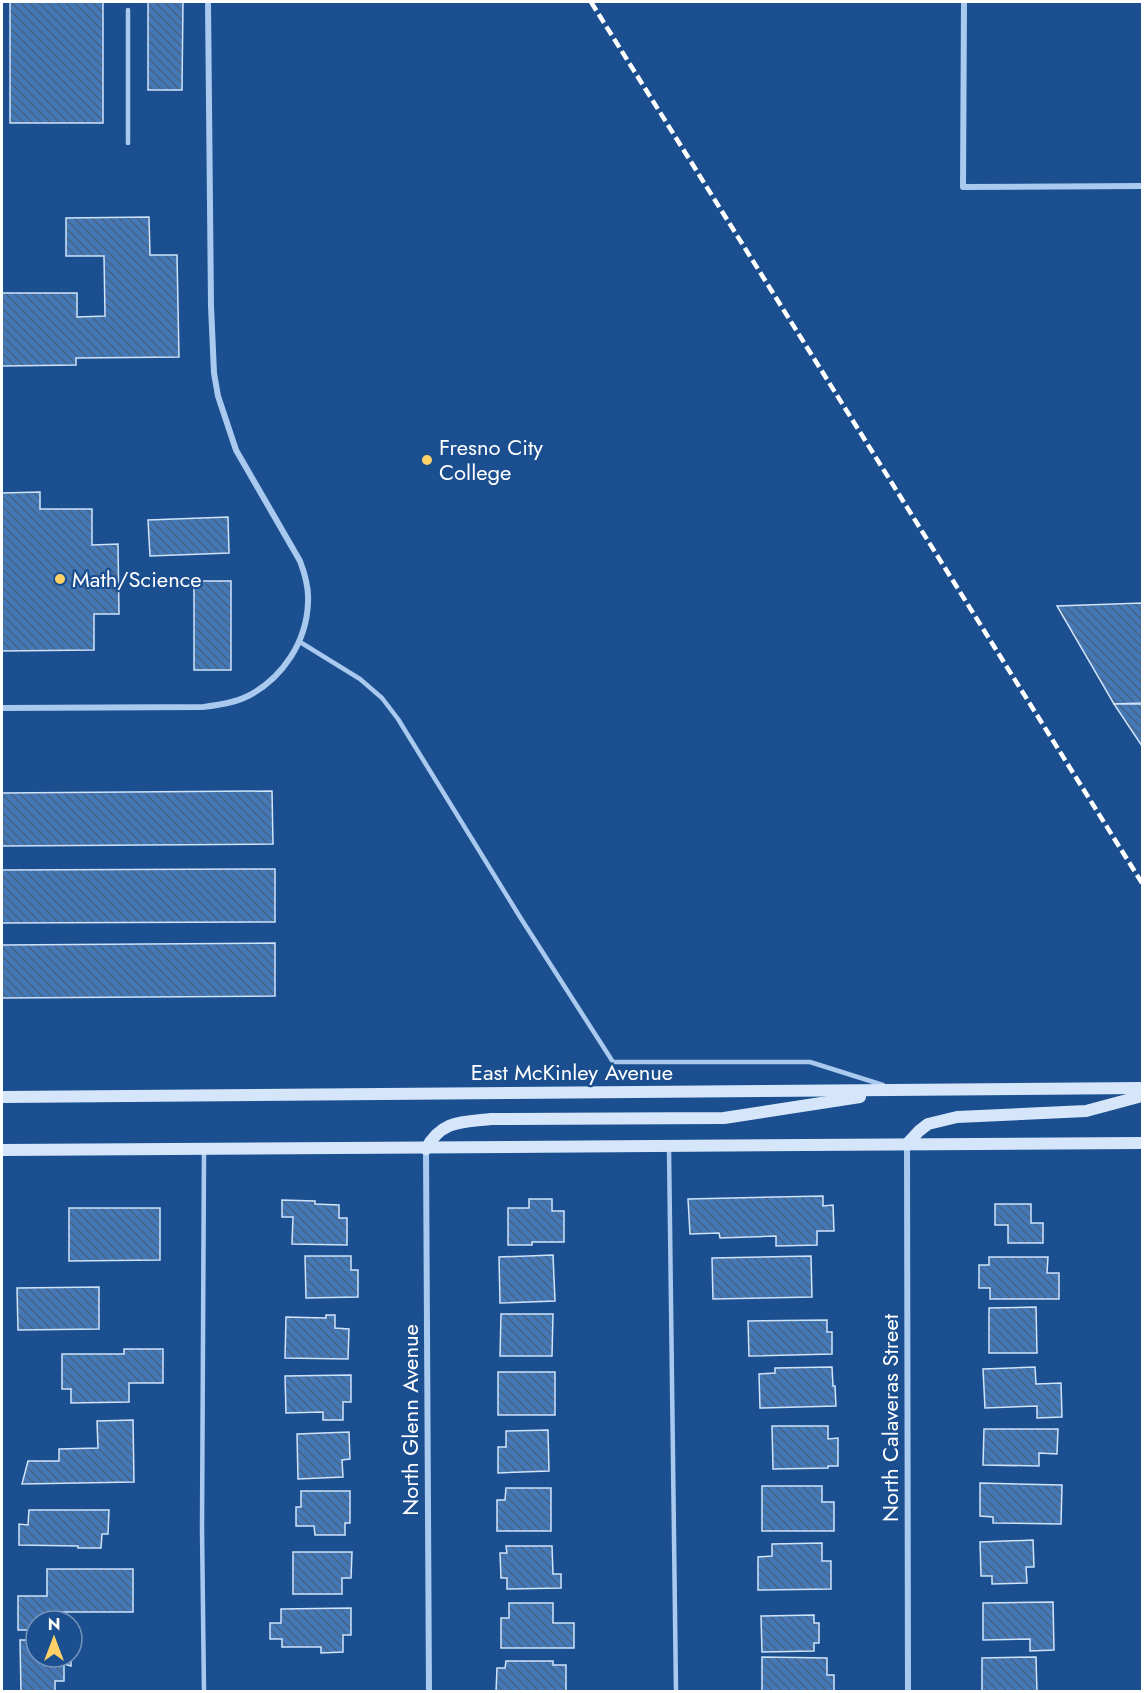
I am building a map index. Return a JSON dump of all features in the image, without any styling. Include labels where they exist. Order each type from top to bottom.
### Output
[{"type":"main road","name":"East McKinley Avenue","points":[[2,1097],[1143,1088]]},
{"type":"main road","points":[[426,1149],[432,1136],[444,1127],[462,1122],[491,1119],[724,1118],[900,1090]]},
{"type":"main road","points":[[907,1144],[928,1124],[957,1117],[1086,1111],[1143,1096]]},
{"type":"main road","points":[[2,1150],[1143,1143]]},
{"type":"street","points":[[2,708],[203,707],[233,701],[260,689],[273,678],[293,654],[300,642],[306,622],[309,601],[304,570],[236,450],[218,396],[214,373],[211,306],[208,2]]},
{"type":"street","points":[[964,2],[963,187],[1143,186]]},
{"type":"street","name":"North Calaveras Street","points":[[907,1144],[908,1692]]},
{"type":"street","name":"North Glenn Avenue","points":[[426,1149],[429,1692]]},
{"type":"lane","points":[[128,10],[128,143]]},
{"type":"lane","points":[[300,642],[360,679],[382,698],[398,719],[613,1062],[810,1062],[900,1090]]},
{"type":"lane","points":[[669,1145],[676,1692]]},
{"type":"lane","points":[[204,1150],[202,1539],[204,1692]]},
{"type":"building","points":[[10,2],[103,2],[103,123],[10,123]]},
{"type":"building","points":[[148,2],[183,2],[182,90],[148,90]]},
{"type":"building","points":[[149,217],[150,255],[177,255],[179,357],[76,358],[76,365],[2,366],[2,293],[77,293],[77,317],[105,316],[104,256],[66,256],[66,218]]},
{"type":"building","name":"Math/Science","points":[[40,492],[40,509],[92,509],[92,545],[118,544],[119,614],[94,614],[94,650],[2,651],[2,493]]},
{"type":"building","points":[[228,517],[229,553],[150,556],[148,520]]},
{"type":"building","points":[[194,581],[231,581],[231,670],[194,670]]},
{"type":"building","points":[[1142,603],[1142,703],[1114,704],[1057,606]]},
{"type":"building","points":[[1114,704],[1142,704],[1142,746]]},
{"type":"building","points":[[272,791],[273,844],[2,846],[2,793]]},
{"type":"building","points":[[275,869],[275,922],[2,923],[2,870]]},
{"type":"building","points":[[275,943],[275,996],[2,998],[2,945]]},
{"type":"building","points":[[823,1196],[823,1206],[833,1205],[834,1231],[817,1231],[817,1245],[776,1246],[776,1236],[720,1238],[719,1233],[690,1234],[688,1199]]},
{"type":"building","points":[[529,1199],[552,1199],[552,1211],[564,1211],[564,1242],[508,1245],[508,1208],[529,1208]]},
{"type":"building","points":[[282,1200],[315,1201],[315,1204],[339,1205],[339,1218],[347,1218],[347,1245],[292,1244],[293,1217],[282,1217]]},
{"type":"building","points":[[995,1204],[1031,1204],[1031,1223],[1043,1223],[1043,1243],[1008,1243],[1008,1225],[995,1225]]},
{"type":"building","points":[[69,1208],[160,1208],[160,1260],[69,1261]]},
{"type":"building","points":[[553,1255],[555,1301],[500,1303],[499,1257]]},
{"type":"building","points":[[305,1256],[351,1256],[351,1270],[358,1270],[358,1297],[306,1298]]},
{"type":"building","points":[[811,1256],[812,1297],[713,1299],[712,1258]]},
{"type":"building","points":[[989,1257],[1048,1257],[1047,1273],[1059,1273],[1059,1299],[990,1299],[990,1288],[979,1288],[979,1265],[989,1265]]},
{"type":"building","points":[[99,1287],[99,1329],[18,1330],[17,1288]]},
{"type":"building","points":[[1036,1307],[1037,1353],[989,1353],[989,1308]]},
{"type":"building","points":[[501,1314],[553,1314],[552,1356],[500,1356]]},
{"type":"building","points":[[326,1315],[335,1315],[335,1328],[349,1329],[348,1359],[285,1358],[286,1317],[326,1318]]},
{"type":"building","points":[[827,1320],[827,1332],[832,1332],[832,1354],[749,1356],[748,1321]]},
{"type":"building","points":[[124,1349],[163,1349],[163,1383],[129,1383],[129,1402],[71,1403],[71,1389],[62,1389],[62,1354],[124,1354]]},
{"type":"building","points":[[832,1367],[836,1406],[760,1408],[759,1374],[775,1373],[775,1368]]},
{"type":"building","points":[[1035,1367],[1036,1384],[1061,1383],[1062,1417],[1037,1418],[1037,1406],[985,1408],[983,1369]]},
{"type":"building","points":[[498,1372],[555,1372],[555,1415],[498,1415]]},
{"type":"building","points":[[351,1375],[351,1402],[343,1402],[343,1420],[323,1420],[323,1412],[286,1413],[285,1376]]},
{"type":"building","points":[[133,1420],[134,1482],[22,1484],[28,1461],[59,1461],[59,1449],[98,1448],[97,1421]]},
{"type":"building","points":[[772,1426],[828,1426],[828,1439],[838,1438],[838,1466],[773,1469]]},
{"type":"building","points":[[984,1429],[1058,1429],[1057,1454],[1039,1453],[1039,1466],[983,1465]]},
{"type":"building","points":[[548,1430],[549,1471],[498,1473],[498,1447],[506,1447],[506,1431]]},
{"type":"building","points":[[349,1432],[350,1459],[342,1460],[343,1477],[298,1479],[297,1434]]},
{"type":"building","points":[[980,1483],[1062,1485],[1061,1524],[993,1523],[993,1517],[980,1516]]},
{"type":"building","points":[[762,1486],[822,1486],[822,1502],[834,1502],[834,1531],[762,1531]]},
{"type":"building","points":[[506,1488],[551,1488],[551,1531],[497,1531],[497,1500],[505,1500]]},
{"type":"building","points":[[301,1491],[350,1491],[350,1523],[345,1523],[345,1535],[315,1535],[314,1526],[296,1526],[296,1507],[301,1507]]},
{"type":"building","points":[[29,1510],[109,1510],[108,1534],[102,1534],[101,1548],[19,1545],[19,1524],[28,1525]]},
{"type":"building","points":[[1033,1540],[1034,1567],[1026,1567],[1027,1583],[992,1584],[992,1576],[981,1576],[980,1542]]},
{"type":"building","points":[[822,1543],[822,1561],[831,1561],[831,1589],[758,1590],[758,1557],[772,1556],[772,1544]]},
{"type":"building","points":[[506,1546],[552,1546],[553,1574],[561,1574],[561,1588],[507,1589],[507,1578],[501,1578],[500,1553],[507,1553]]},
{"type":"building","points":[[293,1552],[352,1552],[351,1578],[342,1578],[342,1594],[293,1594]]},
{"type":"building","points":[[47,1569],[133,1569],[133,1612],[24,1609],[24,1630],[18,1630],[18,1596],[47,1596]]},
{"type":"building","points":[[1053,1602],[1054,1650],[1030,1651],[1030,1639],[983,1640],[983,1603]]},
{"type":"building","points":[[509,1603],[553,1603],[553,1623],[574,1623],[574,1648],[501,1648],[501,1618],[509,1618]]},
{"type":"building","points":[[351,1608],[351,1635],[343,1635],[343,1652],[321,1653],[321,1647],[282,1647],[282,1639],[270,1639],[270,1623],[281,1623],[281,1609]]},
{"type":"building","points":[[814,1615],[814,1623],[819,1623],[819,1643],[814,1643],[814,1651],[762,1652],[761,1616]]},
{"type":"building","points":[[20,1640],[24,1640],[24,1669],[64,1669],[64,1681],[55,1681],[55,1692],[21,1692]]},
{"type":"building","points":[[762,1657],[827,1658],[827,1675],[834,1675],[834,1692],[762,1692]]},
{"type":"building","points":[[1036,1657],[1037,1692],[982,1692],[982,1658]]},
{"type":"building","points":[[506,1661],[553,1661],[553,1665],[566,1665],[566,1692],[496,1692],[497,1668],[505,1668]]},
{"type":"railway","points":[[591,2],[1142,883]]},
{"type":"place","name":"Fresno City College","points":[[427,460]]},
{"type":"place","name":"Math/Science","points":[[60,579]]}]
